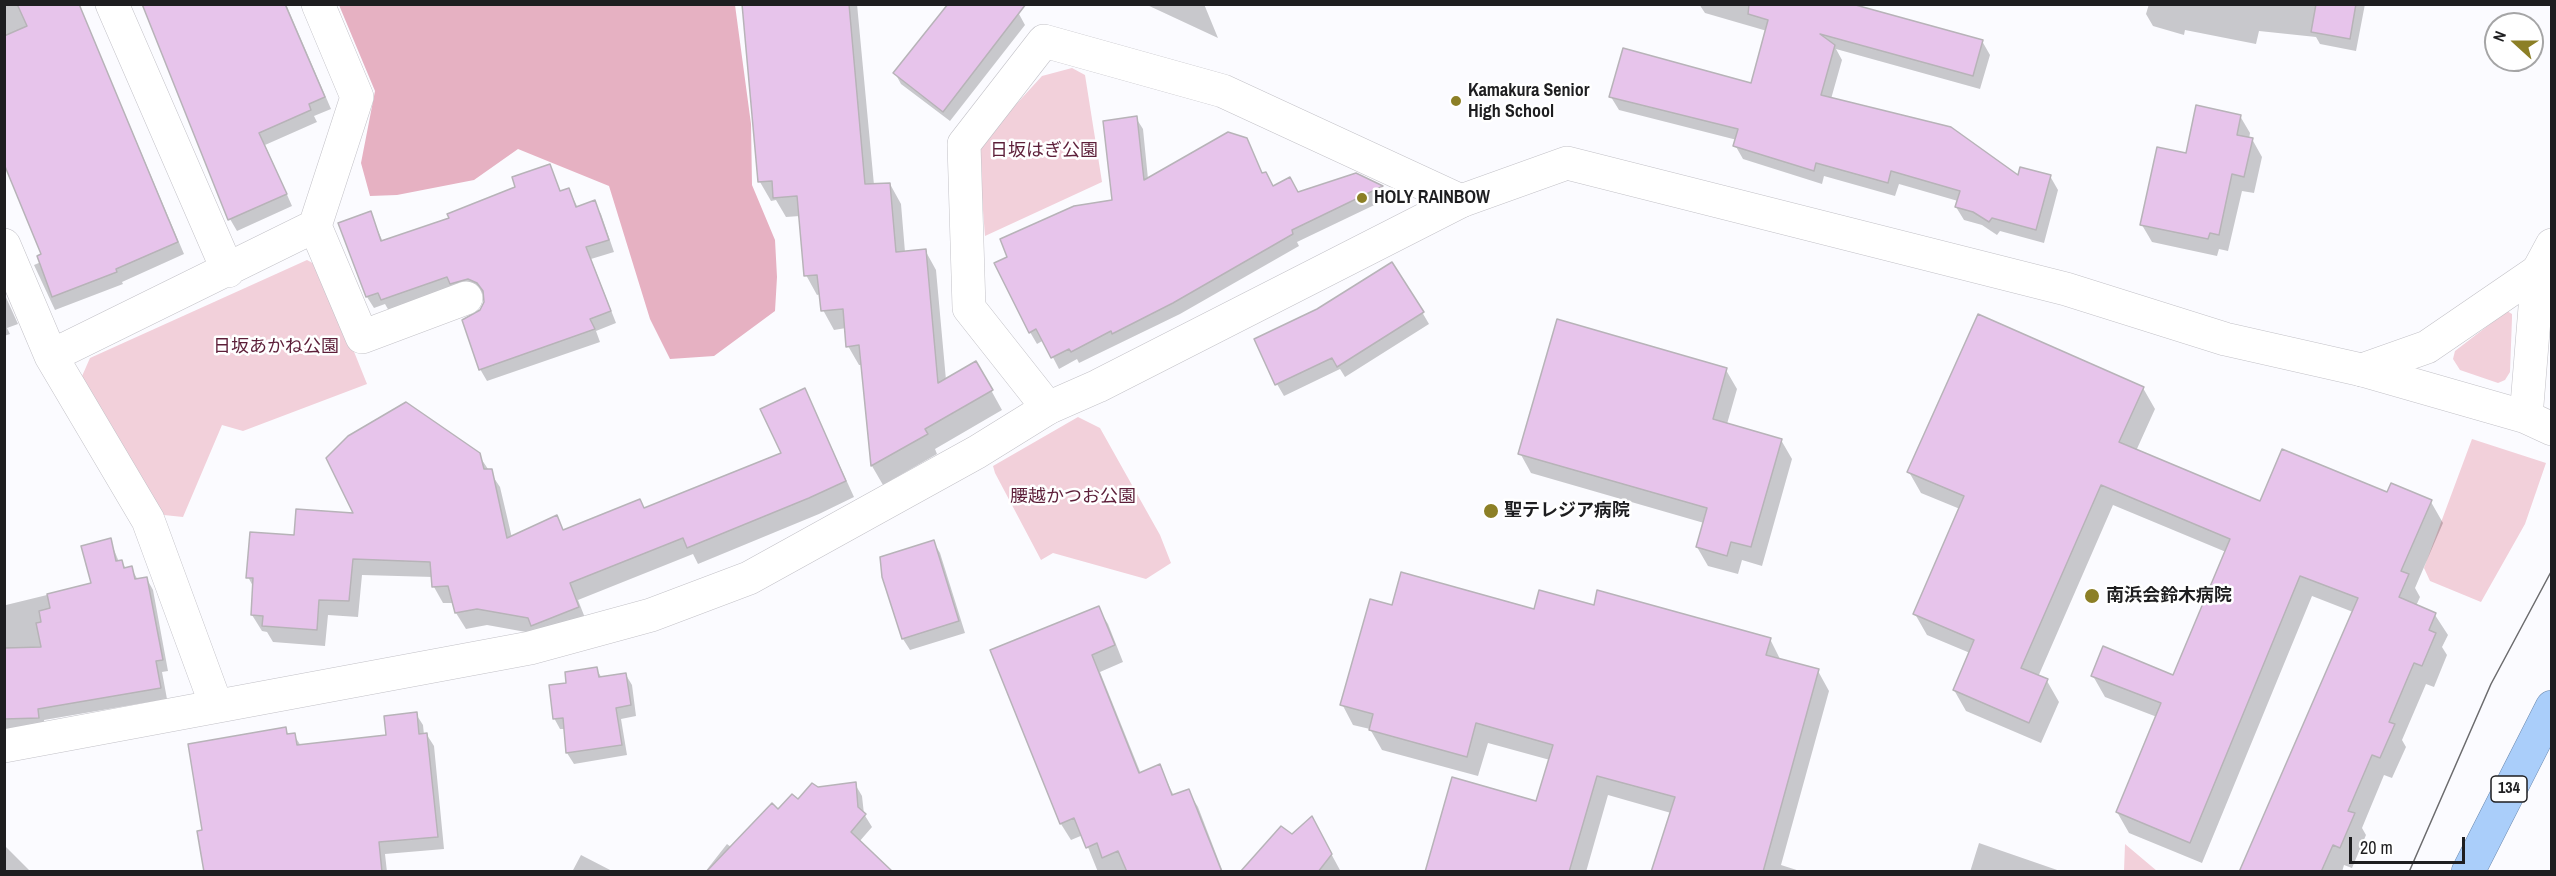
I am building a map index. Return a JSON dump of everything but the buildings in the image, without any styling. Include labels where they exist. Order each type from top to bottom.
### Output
[{"type":"highway","name":"134","points":[[2468,872],[2552,707]]},
{"type":"street","points":[[112,4],[228,271]]},
{"type":"street","points":[[318,4],[357,97],[315,226],[362,337],[466,298]]},
{"type":"street","points":[[1048,408],[969,308],[964,144],[1044,42],[1223,91],[1461,201]]},
{"type":"street","points":[[4,746],[530,648],[651,615],[749,578],[977,452],[1048,408],[1098,386],[1461,201],[1567,163],[2066,289],[2225,339],[2362,370],[2539,423],[2545,258]]},
{"type":"street","points":[[51,356],[228,271],[315,226]]},
{"type":"street","points":[[4,245],[51,356],[148,520],[216,705]]},
{"type":"street","points":[[2362,370],[2427,347],[2545,258]]},
{"type":"green space","name":"日坂はぎ公園","points":[[1072,68],[1085,75],[1102,182],[985,236],[978,146],[1042,76]]},
{"type":"green space","name":"日坂あかね公園","points":[[307,260],[320,267],[367,384],[243,431],[222,425],[183,517],[164,515],[79,383],[90,358]]},
{"type":"green space","points":[[2507,311],[2512,314],[2512,318],[2510,372],[2505,380],[2498,383],[2460,370],[2453,359],[2455,351]]},
{"type":"green space","name":"腰越かつお公園","points":[[1078,417],[1100,428],[1160,535],[1171,563],[1146,579],[1053,553],[1041,560],[995,473],[993,466]]},
{"type":"green space","points":[[2472,439],[2546,463],[2525,524],[2481,602],[2430,581],[2424,568]]},
{"type":"green space","points":[[2125,844],[2157,871],[2124,871]]},
{"type":"shaded area","points":[[339,5],[735,5],[751,124],[752,185],[775,240],[777,277],[775,311],[714,356],[670,359],[650,319],[609,186],[518,149],[474,180],[397,195],[370,196],[361,163],[375,91]]},
{"type":"tram line","points":[[2409,872],[2491,684],[2552,570]]},
{"type":"place","name":"Kamakura Senior High School","points":[[1456,101]]},
{"type":"place","name":"HOLY RAINBOW","points":[[1362,198]]},
{"type":"place","name":"聖テレジア病院","points":[[1491,511]]},
{"type":"place","name":"南浜会鈴木病院","points":[[2092,596]]}]
